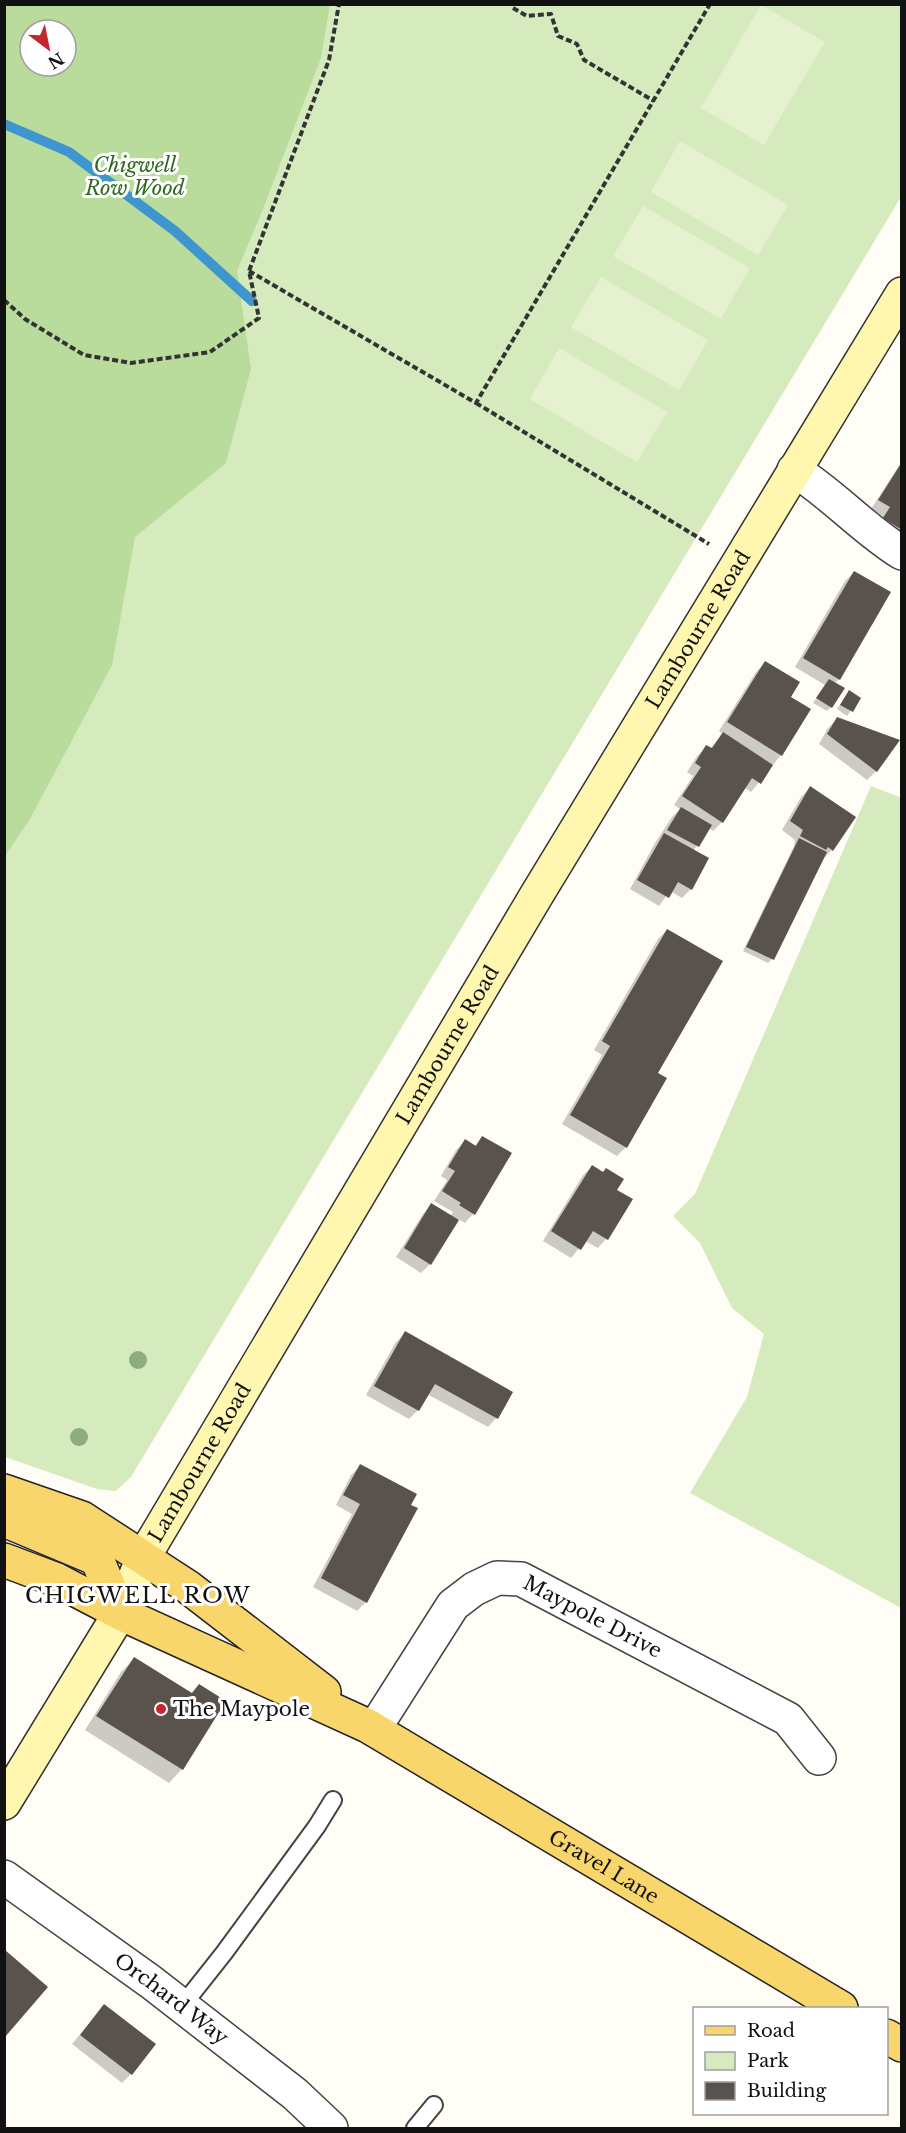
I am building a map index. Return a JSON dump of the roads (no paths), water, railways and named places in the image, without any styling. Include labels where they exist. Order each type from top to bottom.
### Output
[{"type":"main road","name":"Lambourne Road","points":[[4,1803],[120,1613],[143,1558],[455,1031],[902,294]]},
{"type":"main road","name":"Gravel Lane","points":[[4,1491],[81,1518],[188,1587],[371,1728]]},
{"type":"main road","points":[[4,1520],[97,1559],[120,1613]]},
{"type":"main road","name":"Gravel Lane","points":[[4,1560],[57,1580],[120,1613],[371,1728],[839,2007]]},
{"type":"main road","points":[[888,2037],[902,2045]]},
{"type":"street","points":[[794,470],[812,482],[878,538],[902,553]]},
{"type":"street","name":"Maypole Drive","points":[[371,1728],[453,1605],[474,1589],[497,1578],[521,1579],[788,1719],[819,1758]]},
{"type":"street","name":"Orchard Way","points":[[4,1877],[182,2006],[295,2094],[331,2128]]},
{"type":"lane","points":[[182,2006],[224,1953],[317,1826],[333,1800]]},
{"type":"lane","points":[[415,2128],[434,2105]]},
{"type":"waterway","points":[[4,124],[69,152],[175,231],[252,301]]},
{"type":"place","name":"The Maypole","points":[[161,1709]]},
{"type":"district","name":"CHIGWELL ROW","points":[[138,1595]]},
{"type":"park label","name":"Chigwell Row Wood","points":[[135,176]]}]
